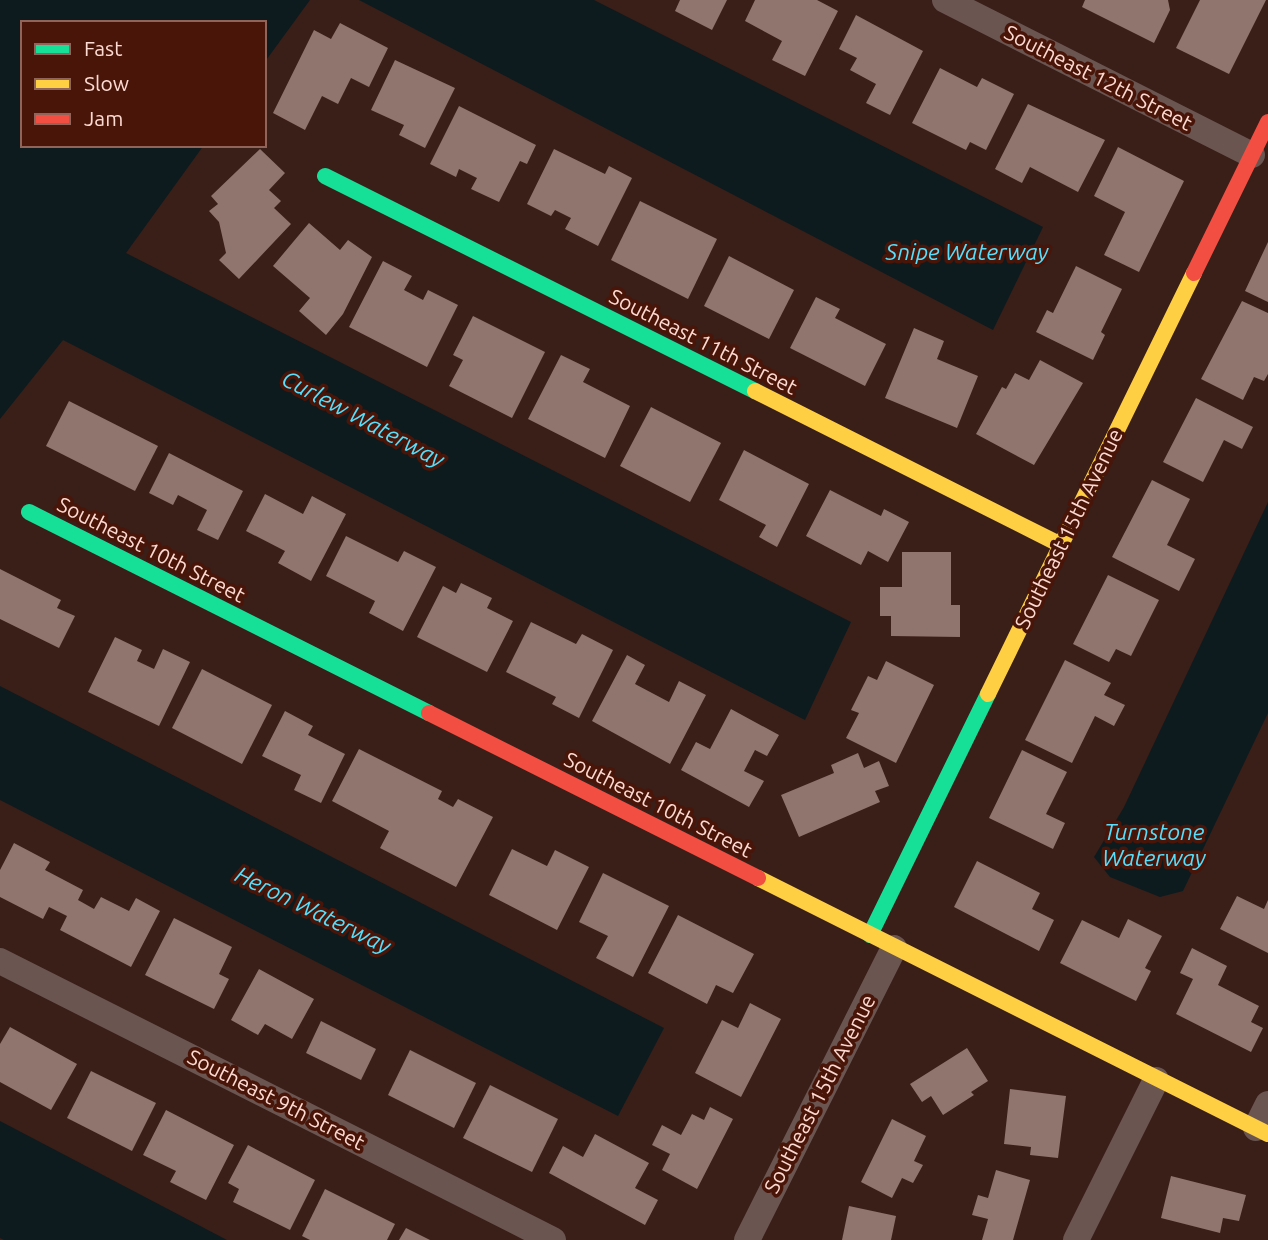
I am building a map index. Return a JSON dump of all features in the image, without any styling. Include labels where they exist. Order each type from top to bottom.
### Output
[{"type":"street","name":"Southeast 12th Street","points":[[945,0],[1252,155]]},
{"type":"street","name":"Southeast 15th Avenue","points":[[870,935],[1268,122]]},
{"type":"street","name":"Southeast 11th Street","points":[[325,176],[1061,545]]},
{"type":"street","name":"Southeast 10th Street","points":[[29,512],[1262,1131]]},
{"type":"street","name":"Southeast 15th Avenue","points":[[747,1240],[894,948]]},
{"type":"street","name":"Southeast 9th Street","points":[[0,961],[553,1240]]},
{"type":"street","points":[[1076,1240],[1156,1080]]},
{"type":"street","points":[[1262,1131],[1268,1104]]},
{"type":"water","name":"Curlew Waterway","points":[[0,0],[310,0],[266,60],[266,21],[21,21],[21,147],[203,147],[126,253],[851,622],[805,720],[63,340],[0,419]]},
{"type":"water","name":"Snipe Waterway","points":[[359,0],[594,0],[1043,227],[993,330]]},
{"type":"water","name":"Turnstone Waterway","points":[[1268,502],[1268,713],[1183,891],[1160,897],[1110,877],[1094,857],[1124,807]]},
{"type":"water","name":"Heron Waterway","points":[[0,686],[664,1028],[618,1116],[0,800]]},
{"type":"water","points":[[0,1121],[227,1240],[0,1238]]},
{"type":"building","points":[[680,0],[727,0],[712,30],[675,11]]},
{"type":"building","points":[[755,0],[817,0],[838,11],[805,76],[772,60],[782,41],[745,21]]},
{"type":"building","points":[[1085,0],[1168,0],[1170,10],[1154,43],[1082,7]]},
{"type":"building","points":[[1200,0],[1266,0],[1229,74],[1176,48]]},
{"type":"building","points":[[856,15],[923,51],[890,115],[866,103],[876,84],[850,70],[857,58],[839,49]]},
{"type":"building","points":[[340,23],[388,48],[369,87],[351,78],[338,104],[322,96],[305,130],[273,113],[314,30],[331,39]]},
{"type":"building","points":[[395,60],[455,88],[425,148],[399,135],[404,125],[371,110]]},
{"type":"building","points":[[940,68],[977,87],[982,78],[1014,94],[986,150],[970,142],[966,150],[912,123]]},
{"type":"building","points":[[1028,104],[1105,140],[1078,192],[1030,167],[1022,183],[995,169]]},
{"type":"building","points":[[459,106],[536,145],[527,164],[520,161],[499,202],[471,189],[477,178],[459,169],[456,177],[430,164]]},
{"type":"building","points":[[1118,147],[1184,181],[1139,272],[1104,255],[1125,212],[1094,196]]},
{"type":"building","points":[[260,149],[285,173],[269,190],[281,201],[274,208],[291,224],[239,279],[219,260],[226,253],[219,222],[209,211],[218,204],[211,196]]},
{"type":"building","points":[[554,149],[605,174],[609,166],[632,178],[598,246],[565,229],[571,218],[555,210],[551,216],[527,204]]},
{"type":"building","points":[[640,201],[717,239],[688,299],[611,260]]},
{"type":"building","points":[[309,223],[340,250],[348,240],[372,257],[343,314],[326,335],[299,311],[310,298],[273,266]]},
{"type":"building","points":[[1268,242],[1268,302],[1245,291]]},
{"type":"building","points":[[729,256],[794,290],[769,339],[704,306]]},
{"type":"building","points":[[383,261],[412,276],[404,290],[423,300],[428,290],[458,305],[427,367],[349,327]]},
{"type":"building","points":[[1076,266],[1122,289],[1101,332],[1105,335],[1093,360],[1036,332],[1047,310],[1053,313]]},
{"type":"building","points":[[816,297],[840,309],[835,318],[886,344],[865,386],[790,348]]},
{"type":"building","points":[[1242,301],[1268,313],[1268,374],[1264,381],[1254,377],[1243,400],[1201,379]]},
{"type":"building","points":[[473,316],[545,352],[512,418],[449,386],[463,360],[453,355]]},
{"type":"building","points":[[914,328],[944,341],[937,359],[978,376],[957,428],[885,398]]},
{"type":"building","points":[[561,355],[590,369],[583,382],[630,406],[605,458],[528,419]]},
{"type":"building","points":[[1040,360],[1083,383],[1034,465],[976,434],[1002,387],[1006,389],[1015,373],[1029,380]]},
{"type":"building","points":[[1196,398],[1253,427],[1242,449],[1224,440],[1203,482],[1163,462]]},
{"type":"building","points":[[69,401],[158,446],[135,491],[46,446]]},
{"type":"building","points":[[651,407],[721,443],[690,502],[620,466]]},
{"type":"building","points":[[744,450],[809,484],[777,547],[759,537],[766,525],[719,500]]},
{"type":"building","points":[[169,453],[243,491],[218,540],[197,530],[207,510],[178,495],[173,505],[149,493]]},
{"type":"building","points":[[1152,480],[1190,499],[1167,545],[1195,559],[1179,591],[1112,557]]},
{"type":"building","points":[[830,490],[881,516],[884,509],[909,522],[888,562],[868,551],[861,565],[806,536]]},
{"type":"building","points":[[265,494],[303,514],[312,496],[346,514],[311,581],[278,563],[285,551],[246,531]]},
{"type":"building","points":[[346,536],[398,562],[404,551],[436,567],[403,631],[369,613],[375,601],[326,576]]},
{"type":"building","points":[[902,552],[951,552],[951,605],[960,605],[960,637],[891,636],[891,616],[880,616],[880,587],[902,587]]},
{"type":"building","points":[[0,569],[61,600],[57,608],[75,616],[59,648],[0,619]]},
{"type":"building","points":[[1108,575],[1159,600],[1131,656],[1116,649],[1109,662],[1073,644]]},
{"type":"building","points":[[461,583],[492,598],[487,608],[513,621],[487,672],[417,637],[443,586],[456,593]]},
{"type":"building","points":[[531,622],[576,644],[582,634],[613,650],[579,718],[552,704],[556,697],[506,672]]},
{"type":"building","points":[[115,637],[142,650],[137,661],[154,669],[163,649],[190,662],[159,726],[88,692]]},
{"type":"building","points":[[627,655],[645,665],[635,684],[669,702],[679,681],[706,695],[670,764],[592,721]]},
{"type":"building","points":[[1065,660],[1111,683],[1104,695],[1125,705],[1114,726],[1095,716],[1072,763],[1025,740]]},
{"type":"building","points":[[886,661],[934,685],[896,763],[846,738],[859,713],[851,710],[868,676],[877,680]]},
{"type":"building","points":[[202,669],[272,705],[242,764],[172,728]]},
{"type":"building","points":[[731,709],[779,735],[767,756],[755,750],[744,771],[764,781],[749,807],[681,770],[696,742],[710,749]]},
{"type":"building","points":[[285,711],[313,726],[308,735],[345,754],[321,803],[294,790],[301,775],[262,756]]},
{"type":"building","points":[[359,749],[442,791],[438,799],[453,807],[458,799],[493,817],[456,887],[380,848],[389,831],[332,801]]},
{"type":"building","points":[[1022,750],[1067,772],[1046,814],[1065,823],[1053,849],[989,818]]},
{"type":"building","points":[[858,753],[864,768],[879,761],[889,786],[875,791],[880,802],[799,837],[781,795],[834,773],[831,765]]},
{"type":"building","points":[[14,843],[50,862],[45,870],[83,890],[78,900],[94,909],[101,897],[129,911],[136,898],[160,911],[131,967],[60,930],[67,916],[49,907],[43,919],[0,897],[0,870]]},
{"type":"building","points":[[512,849],[547,866],[555,850],[589,867],[557,930],[489,895]]},
{"type":"building","points":[[977,861],[1040,893],[1032,909],[1054,920],[1039,951],[954,907]]},
{"type":"building","points":[[603,873],[669,906],[633,977],[596,958],[608,936],[579,922]]},
{"type":"building","points":[[1237,896],[1264,909],[1268,900],[1268,953],[1220,929]]},
{"type":"building","points":[[678,915],[754,954],[733,993],[716,985],[707,1004],[648,973]]},
{"type":"building","points":[[174,918],[232,947],[219,974],[229,979],[214,1009],[145,975]]},
{"type":"building","points":[[1128,919],[1162,936],[1145,968],[1151,971],[1136,1001],[1060,963],[1082,920],[1119,938]]},
{"type":"building","points":[[1192,948],[1227,966],[1218,985],[1259,1006],[1251,1022],[1263,1028],[1251,1052],[1176,1014],[1193,979],[1180,973]]},
{"type":"building","points":[[259,969],[314,999],[292,1039],[265,1024],[258,1035],[231,1020]]},
{"type":"building","points":[[750,1003],[781,1019],[741,1097],[695,1073],[722,1020],[738,1028]]},
{"type":"building","points":[[321,1021],[376,1049],[361,1080],[306,1053]]},
{"type":"building","points":[[10,1027],[77,1064],[51,1110],[0,1082],[0,1044]]},
{"type":"building","points":[[967,1048],[988,1081],[971,1092],[974,1095],[943,1115],[931,1096],[922,1102],[910,1084]]},
{"type":"building","points":[[410,1050],[476,1083],[454,1128],[388,1095]]},
{"type":"building","points":[[91,1071],[156,1103],[132,1151],[67,1118]]},
{"type":"building","points":[[490,1085],[558,1119],[532,1172],[463,1138]]},
{"type":"building","points":[[1010,1089],[1066,1096],[1058,1158],[1030,1155],[1031,1147],[1004,1144]]},
{"type":"building","points":[[710,1107],[733,1119],[697,1189],[662,1170],[670,1154],[652,1145],[662,1125],[681,1135],[692,1114],[704,1120]]},
{"type":"building","points":[[166,1110],[234,1145],[206,1200],[170,1182],[176,1171],[143,1155]]},
{"type":"building","points":[[892,1119],[926,1136],[914,1161],[923,1165],[913,1183],[902,1178],[892,1198],[861,1182]]},
{"type":"building","points":[[595,1134],[649,1163],[635,1188],[658,1200],[645,1225],[549,1173],[563,1146],[583,1157]]},
{"type":"building","points":[[248,1145],[315,1180],[290,1230],[233,1202],[239,1189],[228,1183]]},
{"type":"building","points":[[996,1170],[1030,1180],[1013,1240],[982,1240],[988,1219],[972,1215],[978,1195],[988,1198]]},
{"type":"building","points":[[1171,1176],[1246,1195],[1239,1221],[1223,1218],[1220,1233],[1161,1218]]},
{"type":"building","points":[[325,1189],[395,1224],[387,1240],[310,1240],[302,1236]]},
{"type":"building","points":[[849,1206],[896,1216],[891,1240],[842,1240]]},
{"type":"building","points":[[406,1228],[430,1240],[399,1240]]},
{"type":"traffic: fast","points":[[325,176],[755,391]]},
{"type":"traffic: fast","points":[[29,512],[429,713]]},
{"type":"traffic: fast","points":[[870,935],[988,694]]},
{"type":"traffic: slow","points":[[988,694],[1194,273]]},
{"type":"traffic: slow","points":[[755,391],[1061,545]]},
{"type":"traffic: slow","points":[[758,878],[1268,1134]]},
{"type":"traffic: jam","points":[[1194,273],[1268,122]]},
{"type":"traffic: jam","points":[[429,713],[758,878]]}]
